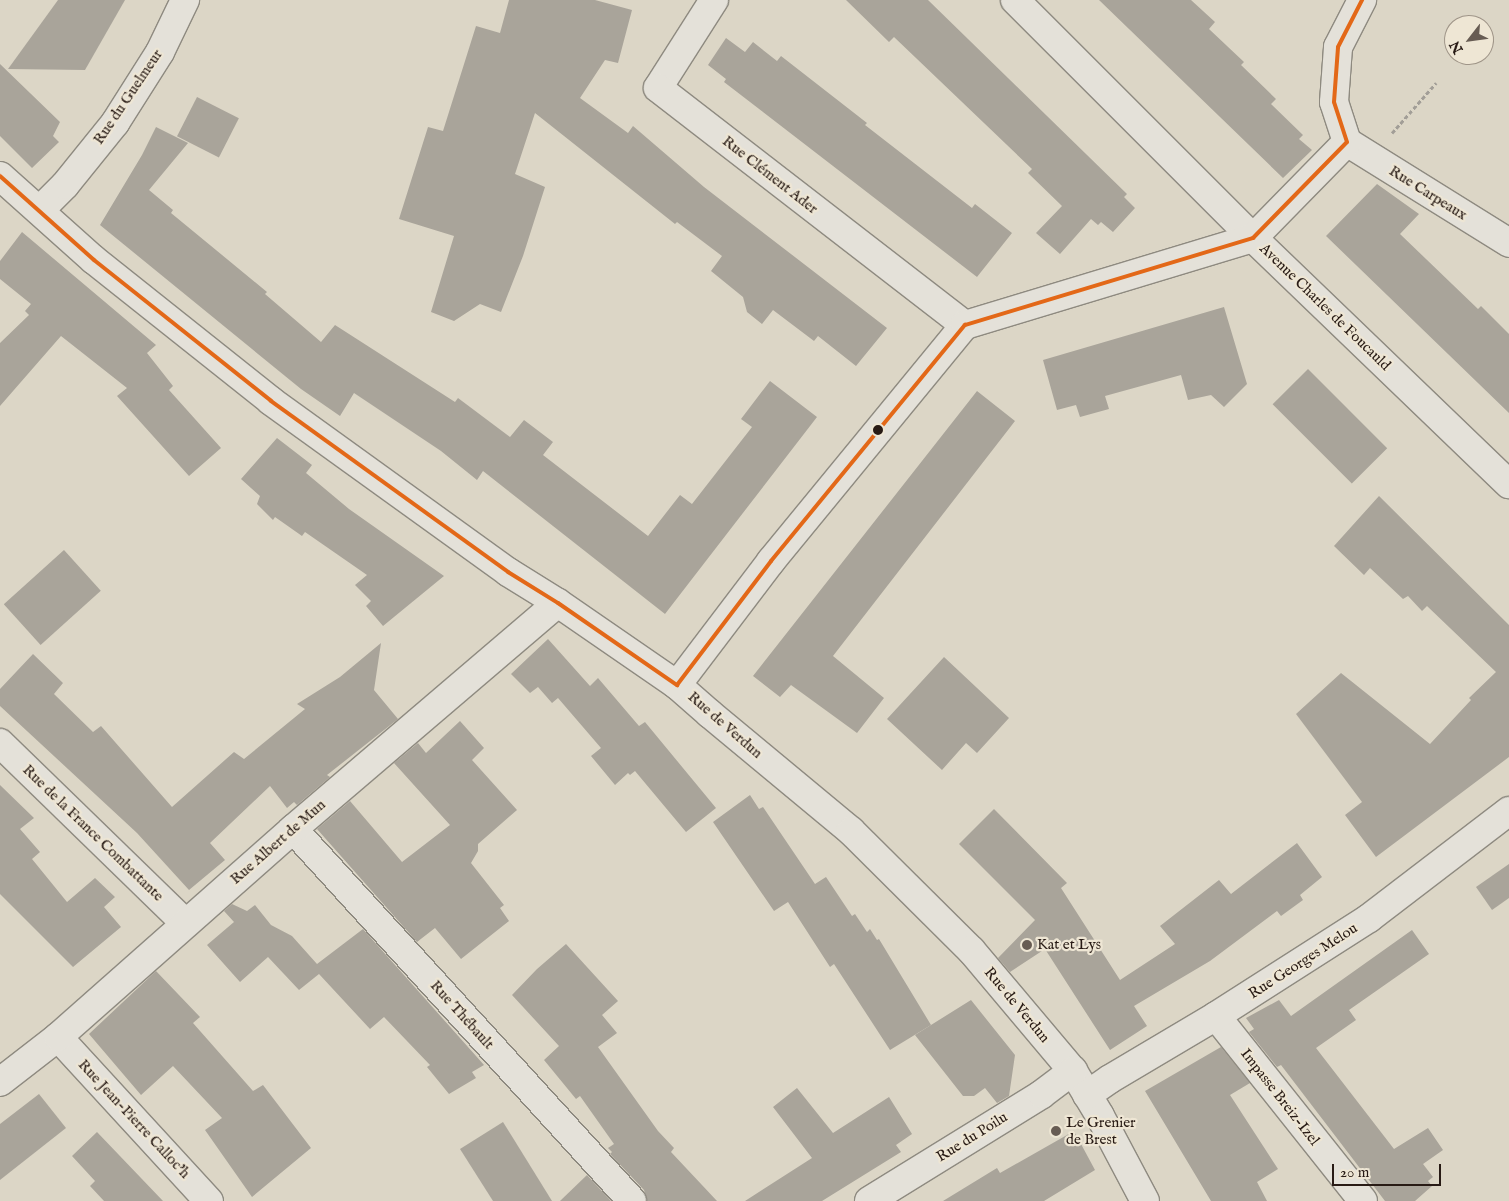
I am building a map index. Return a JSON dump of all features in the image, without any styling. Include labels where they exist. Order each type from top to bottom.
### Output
[{"type":"street","name":"Rue du Guelmeur","points":[[40,210],[64,185],[115,123],[160,52],[185,0]]},
{"type":"street","name":"Rue Clément Ader","points":[[714,0],[658,88],[965,325]]},
{"type":"street","name":"Avenue Charles de Foucauld","points":[[1015,0],[1253,238],[1509,484]]},
{"type":"street","points":[[678,685],[771,561],[965,325],[1253,238],[1347,142],[1334,102],[1338,47],[1362,0]]},
{"type":"street","name":"Rue Carpeaux","points":[[1347,142],[1509,243]]},
{"type":"street","name":"Rue de Verdun","points":[[0,176],[94,260],[271,401],[508,572],[558,603],[678,685],[710,714],[851,831],[971,950],[1073,1071],[1145,1201]]},
{"type":"street","name":"Rue Albert de Mun","points":[[0,1082],[58,1037],[292,829],[558,603]]},
{"type":"street","name":"Rue de la France Combattante","points":[[0,743],[185,923]]},
{"type":"street","name":"Rue Georges Melou","points":[[1087,1095],[1370,918],[1509,811]]},
{"type":"street","name":"Rue Thébault","points":[[292,829],[632,1201]]},
{"type":"street","name":"Impasse Breiz-Izel","points":[[1216,1016],[1363,1201]]},
{"type":"street","name":"Rue Jean-Pierre Calloc'h","points":[[58,1037],[209,1201]]},
{"type":"street","name":"Rue du Poilu","points":[[869,1201],[1042,1094],[1073,1071]]},
{"type":"path","points":[[1394,130],[1436,83]]},
{"type":"building","points":[[58,0],[125,0],[85,70],[8,69]]},
{"type":"building","points":[[509,0],[595,0],[632,10],[618,63],[605,60],[580,98],[628,133],[633,126],[704,187],[887,328],[856,366],[818,336],[814,341],[773,310],[762,324],[747,312],[743,297],[711,271],[722,256],[677,222],[675,224],[535,113],[515,174],[545,187],[523,256],[501,312],[480,304],[454,321],[431,312],[454,236],[399,219],[428,127],[443,131],[476,26],[500,33]]},
{"type":"building","points":[[846,0],[928,0],[1127,194],[1124,197],[1135,208],[1113,232],[1101,222],[1098,225],[1091,219],[1060,254],[1036,233],[1062,206],[1028,173],[1032,169],[894,37],[889,42]]},
{"type":"building","points":[[1099,0],[1191,0],[1215,22],[1209,29],[1244,62],[1241,65],[1276,99],[1271,104],[1303,135],[1299,139],[1312,150],[1283,178]]},
{"type":"building","points":[[726,38],[745,52],[753,42],[777,61],[781,56],[867,123],[865,125],[972,208],[975,204],[1012,233],[977,277],[724,82],[726,79],[708,65]]},
{"type":"building","points":[[0,64],[60,122],[53,136],[59,142],[32,168],[0,136]]},
{"type":"building","points":[[197,97],[239,118],[219,158],[177,136]]},
{"type":"building","points":[[156,127],[188,143],[149,190],[173,210],[171,213],[267,292],[265,294],[321,342],[335,325],[455,402],[458,398],[510,437],[524,420],[553,442],[543,455],[648,536],[680,495],[692,504],[752,427],[741,419],[770,381],[817,417],[665,614],[483,471],[477,480],[441,451],[354,393],[340,416],[301,389],[100,225],[142,155]]},
{"type":"building","points":[[1377,184],[1419,214],[1400,234],[1478,309],[1481,306],[1509,334],[1509,413],[1326,236]]},
{"type":"building","points":[[22,232],[156,345],[147,353],[173,386],[169,390],[221,448],[189,476],[117,396],[127,388],[61,336],[0,406],[0,343],[29,315],[25,311],[31,304],[0,279],[0,261]]},
{"type":"building","points":[[1224,307],[1247,384],[1224,407],[1211,395],[1188,400],[1181,375],[1105,396],[1109,409],[1080,417],[1076,405],[1057,410],[1043,360]]},
{"type":"building","points":[[1308,369],[1387,448],[1352,484],[1273,404]]},
{"type":"building","points":[[977,391],[1015,421],[833,656],[884,698],[857,733],[791,685],[780,697],[753,676]]},
{"type":"building","points":[[277,438],[312,465],[306,473],[349,509],[444,576],[383,626],[366,606],[371,601],[355,585],[367,575],[305,532],[302,536],[275,517],[273,520],[257,504],[260,496],[241,479]]},
{"type":"building","points":[[1379,496],[1509,625],[1509,757],[1376,857],[1345,815],[1362,802],[1296,714],[1341,673],[1430,744],[1471,700],[1469,698],[1496,672],[1427,606],[1422,611],[1408,596],[1403,599],[1370,568],[1364,575],[1334,546]]},
{"type":"building","points":[[64,550],[101,591],[41,645],[4,604]]},
{"type":"building","points":[[548,639],[590,686],[598,678],[639,726],[645,722],[716,808],[686,832],[635,771],[630,775],[628,773],[615,785],[591,756],[601,748],[558,698],[552,703],[538,687],[530,693],[511,674]]},
{"type":"building","points":[[381,643],[374,690],[398,719],[327,775],[330,777],[297,805],[294,802],[287,808],[270,786],[210,843],[225,860],[189,890],[137,833],[0,706],[0,689],[33,654],[63,683],[54,694],[93,732],[101,726],[172,807],[234,752],[244,759],[305,709],[297,704],[340,677]]},
{"type":"building","points":[[944,657],[1009,718],[977,753],[966,743],[942,770],[887,719]]},
{"type":"building","points":[[460,721],[484,748],[472,760],[517,810],[478,844],[478,851],[471,863],[504,905],[500,908],[509,921],[461,959],[435,928],[417,942],[317,829],[350,801],[402,862],[450,825],[394,763],[418,743],[426,753]]},
{"type":"building","points":[[0,785],[34,818],[20,829],[40,852],[32,859],[67,902],[95,878],[115,897],[104,907],[121,927],[73,967],[0,894]]},
{"type":"building","points":[[750,795],[759,809],[763,807],[815,884],[826,877],[852,916],[855,914],[867,932],[870,929],[877,940],[879,939],[931,1025],[890,1050],[834,964],[830,967],[788,902],[774,911],[713,822]]},
{"type":"building","points":[[994,809],[1067,883],[1061,888],[1120,980],[1175,944],[1160,926],[1219,880],[1231,894],[1297,843],[1322,877],[1300,895],[1303,900],[1281,916],[1277,911],[1210,961],[1134,1006],[1147,1026],[1110,1050],[1045,949],[1010,972],[998,958],[1035,920],[959,844]]},
{"type":"building","points":[[1509,864],[1509,898],[1492,910],[1476,887]]},
{"type":"building","points":[[232,904],[247,911],[255,905],[271,925],[292,936],[317,964],[363,929],[484,1065],[472,1072],[476,1078],[449,1094],[427,1067],[430,1065],[384,1017],[370,1029],[319,974],[299,990],[268,957],[240,982],[207,945],[234,922],[224,911]]},
{"type":"building","points":[[1412,930],[1429,954],[1349,1010],[1356,1020],[1316,1048],[1394,1149],[1428,1128],[1443,1150],[1423,1164],[1433,1177],[1428,1181],[1432,1186],[1415,1201],[1385,1201],[1281,1065],[1277,1067],[1249,1032],[1254,1029],[1246,1018],[1279,1000],[1291,1016]]},
{"type":"building","points":[[566,944],[618,1001],[602,1015],[617,1033],[598,1047],[658,1131],[674,1148],[671,1152],[717,1201],[647,1201],[644,1190],[610,1154],[612,1152],[608,1148],[614,1144],[580,1096],[576,1099],[544,1060],[559,1046],[512,995],[537,969]]},
{"type":"building","points":[[156,971],[200,1017],[193,1023],[253,1091],[263,1085],[311,1148],[252,1197],[205,1130],[222,1118],[173,1066],[141,1095],[89,1034]]},
{"type":"building","points":[[971,1000],[1015,1055],[1009,1096],[997,1103],[985,1088],[974,1096],[963,1096],[915,1035]]},
{"type":"building","points":[[1221,1047],[1250,1083],[1230,1095],[1278,1169],[1257,1182],[1267,1201],[1211,1201],[1145,1091]]},
{"type":"building","points":[[797,1088],[833,1133],[889,1097],[912,1134],[896,1145],[901,1152],[822,1201],[745,1201],[812,1158],[773,1107]]},
{"type":"building","points":[[39,1094],[66,1128],[0,1180],[0,1124]]},
{"type":"building","points":[[503,1122],[552,1201],[493,1201],[460,1149]]},
{"type":"building","points":[[1074,1131],[1095,1170],[1044,1201],[943,1201],[997,1168],[1000,1173]]},
{"type":"building","points":[[97,1132],[163,1201],[104,1201],[90,1186],[95,1181],[72,1156]]},
{"type":"building","points":[[587,1175],[611,1201],[560,1201]]},
{"type":"transit line","points":[[677,685],[771,561],[965,325],[1253,238],[1347,142],[1334,102],[1338,47],[1362,0]]},
{"type":"transit line","points":[[0,176],[94,260],[271,401],[508,572],[558,603],[677,685]]},
{"type":"place","name":"Kat et Lys","points":[[1027,945]]},
{"type":"place","name":"Le Grenier de Brest","points":[[1056,1131]]}]
